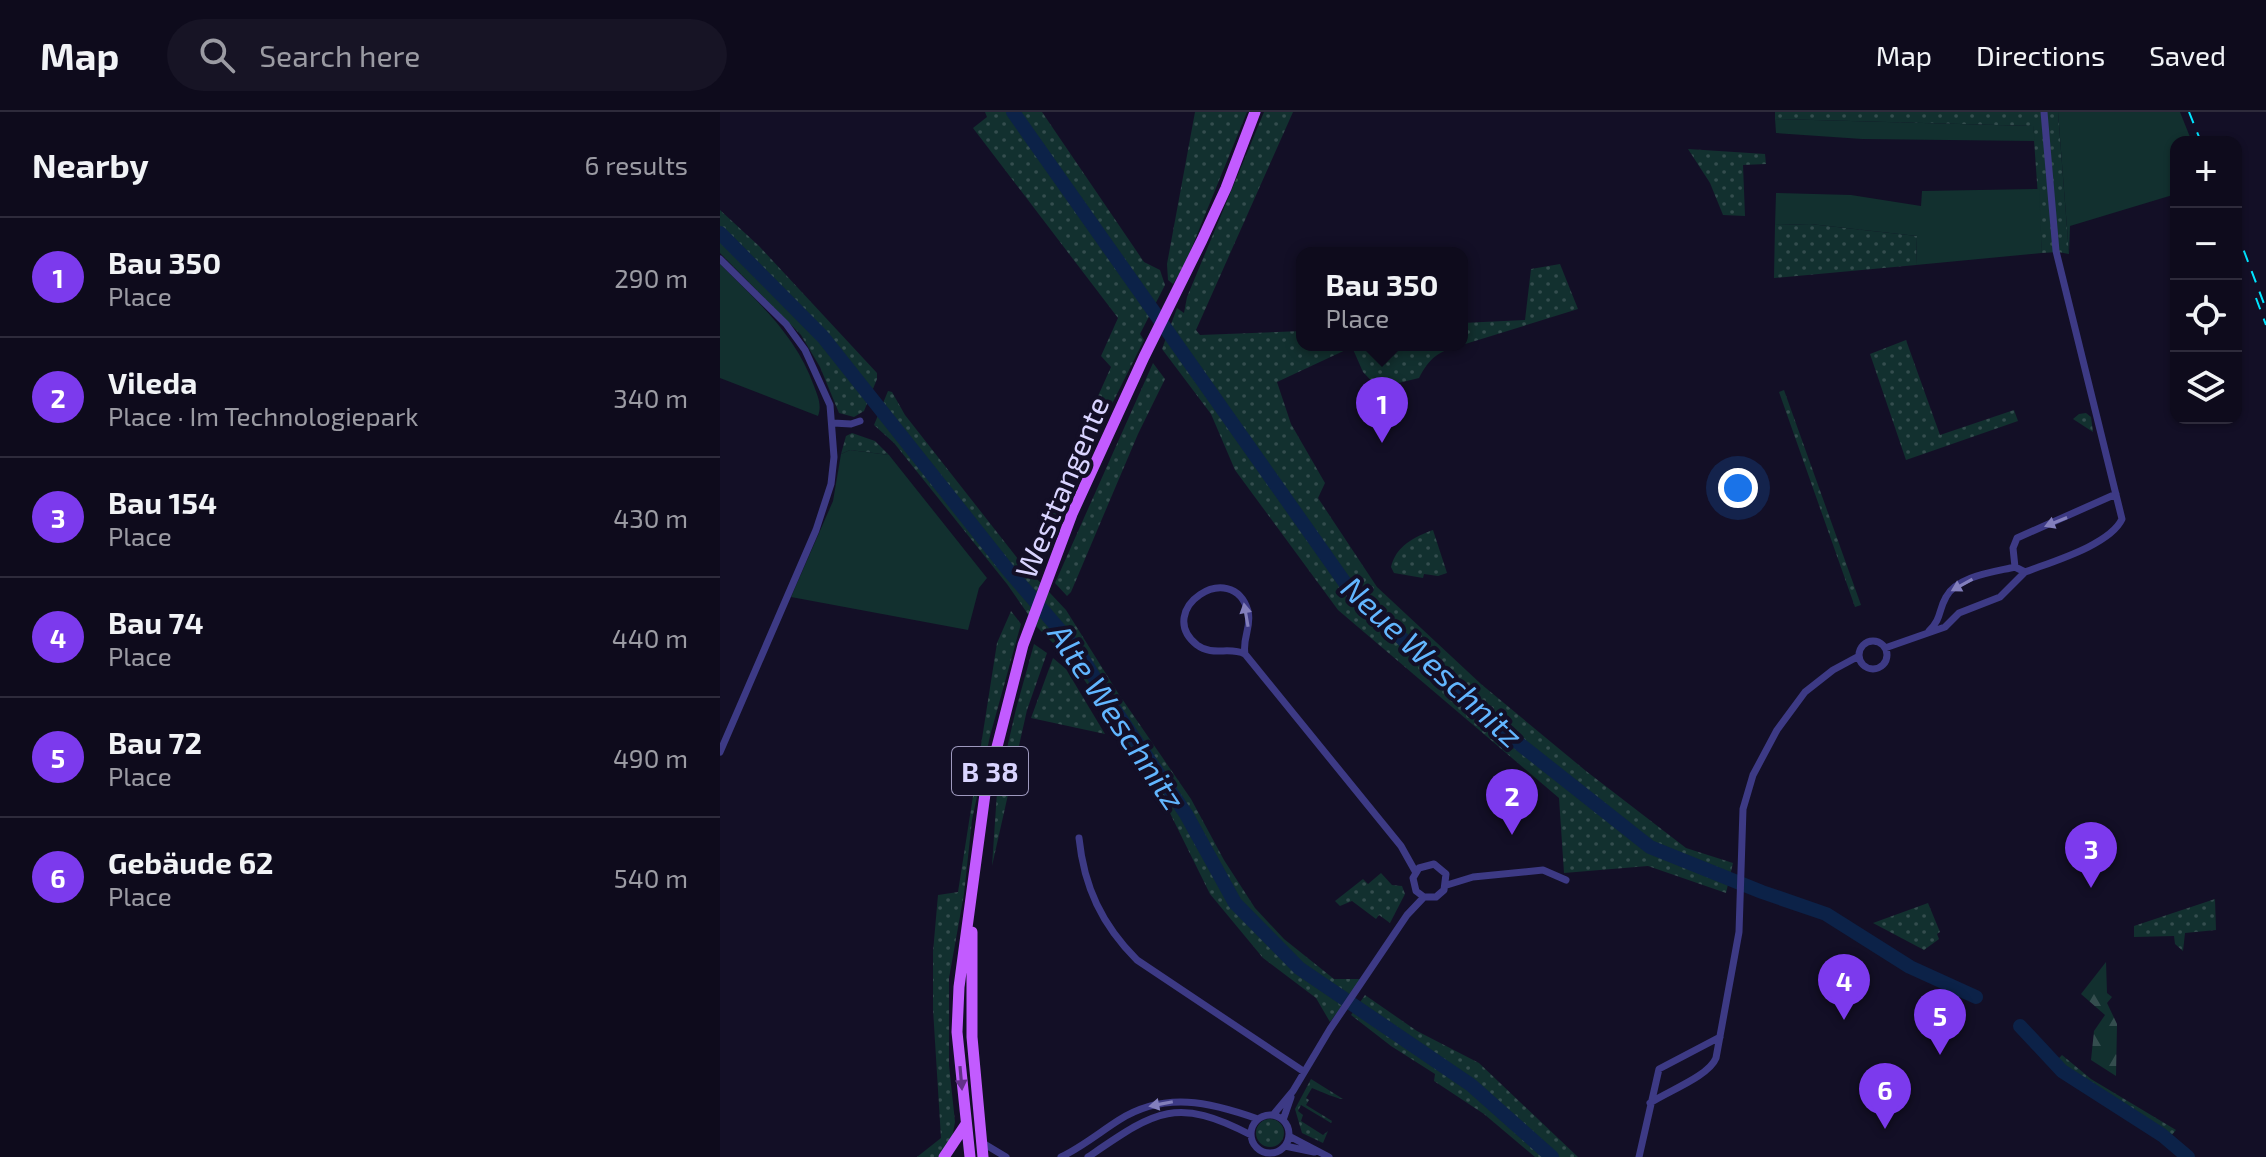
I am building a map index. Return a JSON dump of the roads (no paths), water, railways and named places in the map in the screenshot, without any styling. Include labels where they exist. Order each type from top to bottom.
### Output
[{"type":"main road","name":"Westtangente","points":[[970,1157],[956,1014],[985,794],[1023,645],[1052,563],[1091,471],[1226,188],[1255,112]]},
{"type":"main road","name":"Westtangente","points":[[972,900],[972,1037],[983,1157]]},
{"type":"main road","points":[[944,1157],[966,1124]]},
{"type":"street","points":[[1885,648],[1945,627],[1959,613],[2000,597],[2025,572],[2098,541],[2118,527],[2122,519],[2056,251],[2044,112]]},
{"type":"street","points":[[720,259],[786,324],[805,350],[819,376],[833,423],[831,484],[816,530],[720,752]]},
{"type":"street","points":[[833,423],[860,421]]},
{"type":"street","points":[[2015,567],[2013,548],[2017,538],[2116,494]]},
{"type":"street","points":[[1929,631],[1941,614],[1948,594],[1958,585],[2015,567],[2025,572]]},
{"type":"street","points":[[1245,654],[1232,649],[1219,652],[1208,650],[1192,640],[1186,628],[1186,615],[1196,596],[1216,588],[1240,598],[1249,618],[1243,642],[1245,654],[1401,846],[1415,871],[1413,885],[1424,897],[1436,897],[1447,885],[1473,877],[1543,870],[1566,880]]},
{"type":"street","points":[[1875,641],[1885,648],[1886,658],[1877,668],[1865,666],[1859,656],[1867,642],[1875,641]]},
{"type":"street","points":[[1650,1103],[1668,1090],[1710,1069],[1716,1058],[1739,932],[1743,809],[1753,775],[1777,730],[1805,692],[1833,670],[1859,656]]},
{"type":"street","points":[[1079,838],[1092,896],[1117,940],[1137,960],[1303,1071]]},
{"type":"street","points":[[1401,846],[1423,865]]},
{"type":"street","points":[[1415,871],[1423,865],[1434,864],[1446,874],[1473,877]]},
{"type":"street","points":[[1446,874],[1447,885]]},
{"type":"street","points":[[1407,915],[1416,891]]},
{"type":"street","points":[[1329,1157],[1289,1136],[1283,1120],[1293,1091],[1303,1071],[1407,915],[1424,897]]},
{"type":"street","points":[[1639,1157],[1659,1069],[1720,1037]]},
{"type":"street","points":[[1061,1157],[1132,1112],[1159,1103],[1209,1104],[1258,1119],[1273,1115],[1293,1091]]},
{"type":"street","points":[[1088,1157],[1133,1126],[1170,1113],[1208,1115],[1251,1135]]},
{"type":"street","points":[[1273,1115],[1283,1120]]},
{"type":"street","points":[[1258,1119],[1251,1135],[1254,1146],[1264,1155],[1274,1155],[1285,1146],[1289,1136]]},
{"type":"street","points":[[981,1142],[1006,1157]]},
{"type":"street","points":[[1285,1146],[1320,1153]]},
{"type":"waterway","name":"Neue Weschnitz","points":[[1013,112],[1348,587],[1478,711],[1650,847],[1826,914],[1910,967],[1976,997]]},
{"type":"waterway","name":"Alte Weschnitz","points":[[720,233],[823,337],[1008,570],[1079,652],[1186,814],[1235,903],[1299,968],[1471,1085],[1552,1157]]},
{"type":"waterway","name":"Neue Weschnitz","points":[[2020,1026],[2062,1071],[2162,1135],[2188,1157]]},
{"type":"railway","points":[[2189,112],[2199,136]]},
{"type":"railway","points":[[2242,246],[2266,309]]},
{"type":"railway","points":[[2256,298],[2266,325]]},
{"type":"place","name":"Bau 350","points":[[1382,443]]},
{"type":"place","name":"Vileda","points":[[1512,835]]},
{"type":"place","name":"Bau 154","points":[[2091,888]]},
{"type":"place","name":"Bau 74","points":[[1844,1020]]},
{"type":"place","name":"Bau 72","points":[[1940,1055]]},
{"type":"place","name":"Gebäude 62","points":[[1885,1129]]}]
